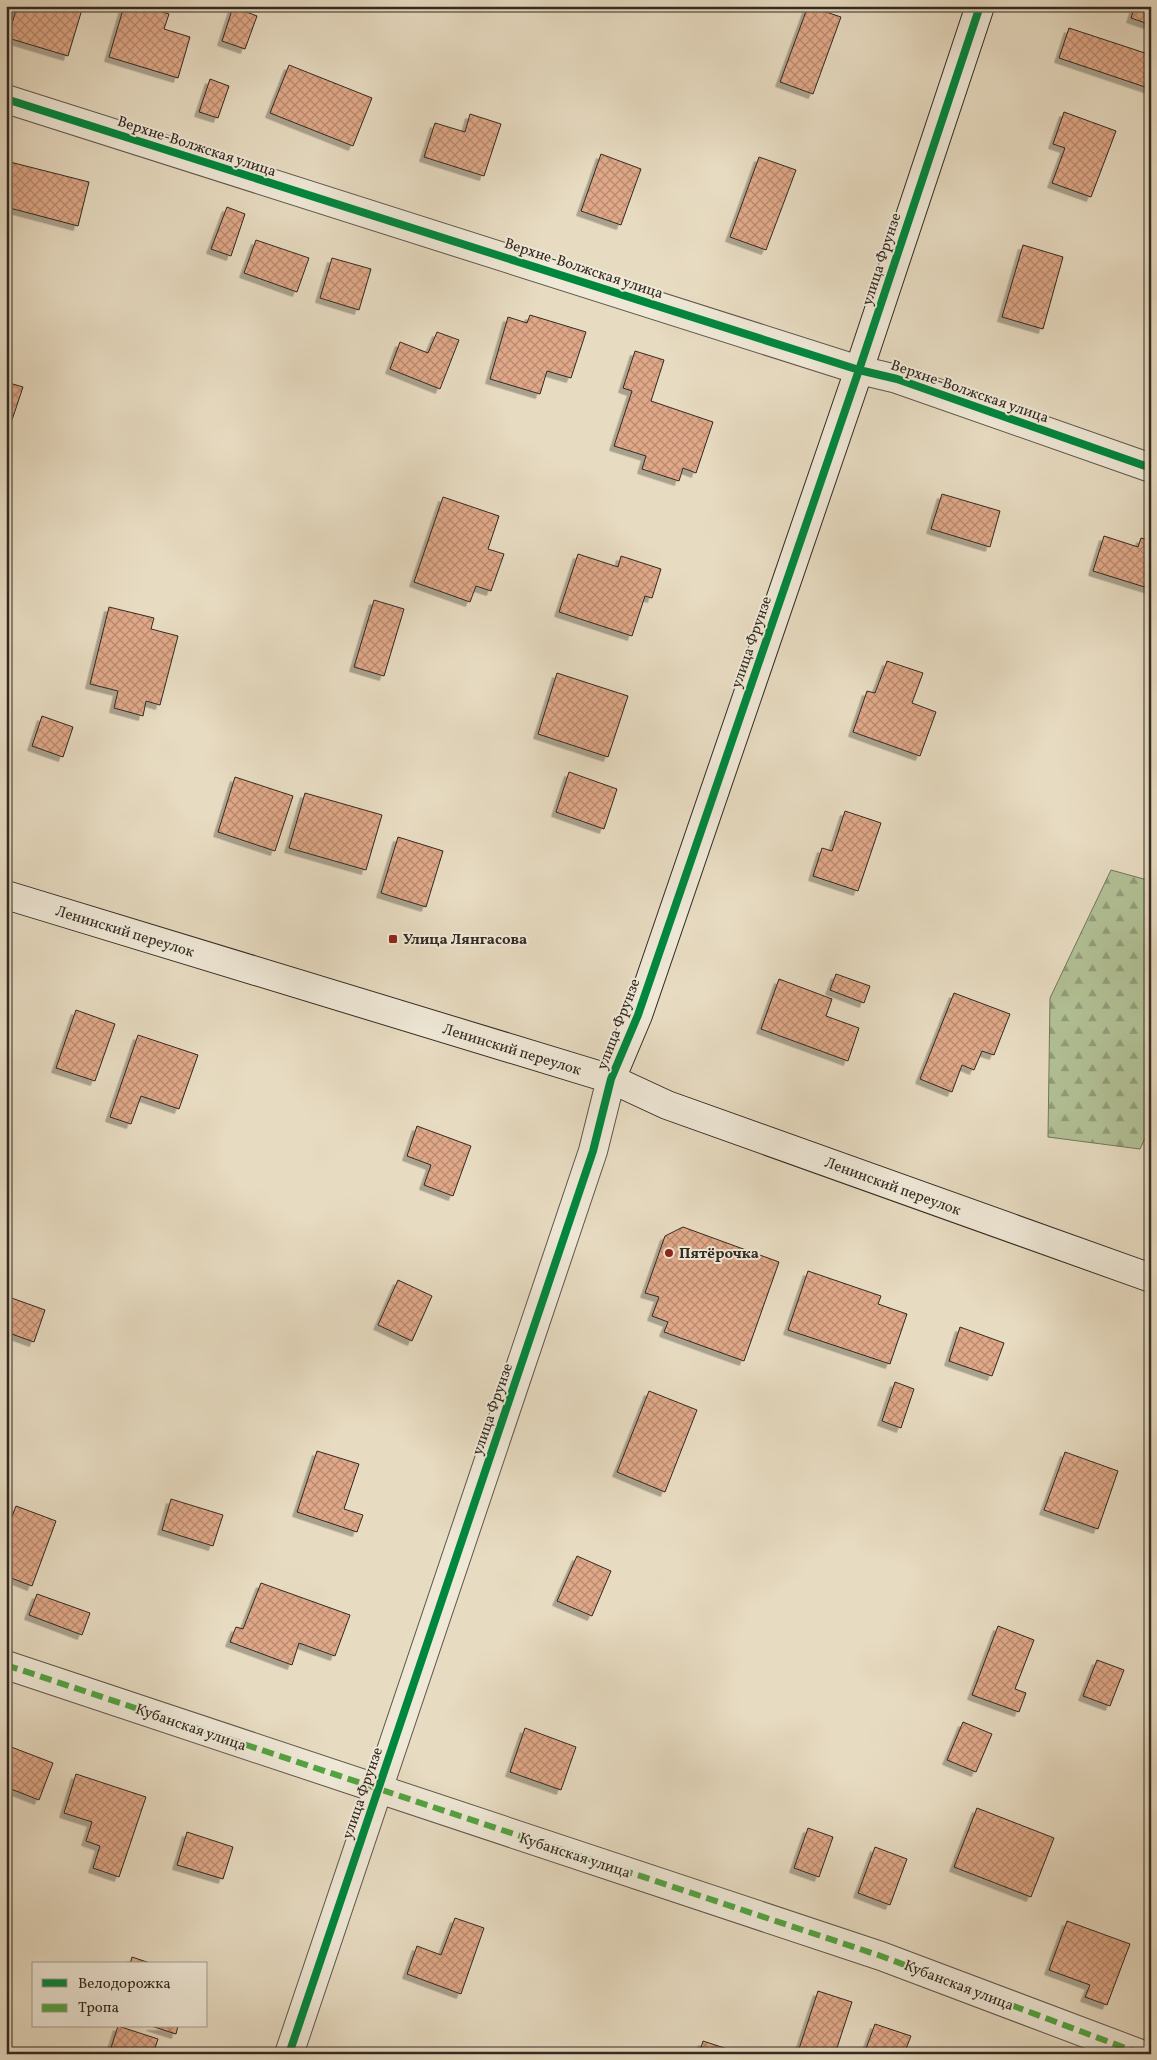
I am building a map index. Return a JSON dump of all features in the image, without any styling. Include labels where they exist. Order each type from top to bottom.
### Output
[{"type":"street","name":"улица Фрунзе","points":[[289,2054],[593,1151],[611,1079],[638,1015],[859,370],[980,6]]},
{"type":"street","name":"Верхне-Волжская улица","points":[[6,99],[859,370],[897,379],[1151,468]]},
{"type":"street","name":"Ленинский переулок","points":[[6,894],[611,1079],[667,1105],[1151,1278]]},
{"type":"street","name":"Кубанская улица","points":[[6,1665],[881,1956],[1141,2054]]},
{"type":"green space","points":[[1111,870],[1151,881],[1151,1125],[1140,1149],[1048,1137],[1050,998]]},
{"type":"building","points":[[17,6],[83,6],[68,56],[8,38]]},
{"type":"building","points":[[124,6],[144,6],[169,14],[164,29],[190,37],[178,78],[109,57]]},
{"type":"building","points":[[808,6],[841,17],[813,94],[780,82]]},
{"type":"building","points":[[1135,6],[1151,6],[1151,25],[1131,18]]},
{"type":"building","points":[[233,7],[257,16],[245,49],[222,41]]},
{"type":"building","points":[[1069,28],[1151,55],[1151,89],[1059,58]]},
{"type":"building","points":[[289,65],[372,98],[353,146],[270,113]]},
{"type":"building","points":[[210,79],[229,86],[218,118],[199,112]]},
{"type":"building","points":[[1064,112],[1116,131],[1091,197],[1052,183],[1065,148],[1053,144]]},
{"type":"building","points":[[470,114],[501,124],[484,176],[424,157],[435,123],[465,132]]},
{"type":"building","points":[[601,154],[641,169],[621,225],[581,211]]},
{"type":"building","points":[[759,157],[796,170],[766,250],[730,237]]},
{"type":"building","points":[[6,161],[89,182],[78,226],[6,207]]},
{"type":"building","points":[[227,207],[245,214],[231,256],[211,249]]},
{"type":"building","points":[[256,240],[309,258],[297,292],[244,273]]},
{"type":"building","points":[[1023,245],[1063,257],[1043,329],[1002,317]]},
{"type":"building","points":[[332,258],[371,269],[359,310],[320,298]]},
{"type":"building","points":[[530,315],[586,332],[571,378],[547,371],[540,394],[490,379],[508,317],[527,323]]},
{"type":"building","points":[[437,332],[459,340],[440,389],[390,369],[400,342],[428,353]]},
{"type":"building","points":[[635,351],[664,360],[651,401],[713,422],[696,473],[683,468],[679,481],[642,469],[646,456],[614,446],[632,391],[623,388]]},
{"type":"building","points":[[6,382],[23,387],[6,438]]},
{"type":"building","points":[[942,494],[1000,511],[990,547],[931,529]]},
{"type":"building","points":[[443,497],[499,516],[488,549],[504,554],[491,591],[476,586],[470,602],[414,582]]},
{"type":"building","points":[[1104,536],[1138,547],[1141,538],[1151,541],[1151,589],[1093,571]]},
{"type":"building","points":[[578,554],[618,567],[621,556],[661,569],[652,598],[645,596],[632,636],[559,612]]},
{"type":"building","points":[[374,600],[404,609],[384,676],[354,667]]},
{"type":"building","points":[[109,607],[154,618],[151,629],[178,636],[160,705],[146,701],[143,716],[114,708],[118,691],[90,684]]},
{"type":"building","points":[[887,661],[923,673],[912,703],[936,712],[920,756],[853,732],[867,691],[875,693]]},
{"type":"building","points":[[557,673],[628,696],[608,757],[538,734]]},
{"type":"building","points":[[42,716],[73,727],[63,757],[32,746]]},
{"type":"building","points":[[569,772],[617,789],[604,829],[556,812]]},
{"type":"building","points":[[235,777],[293,796],[275,851],[218,832]]},
{"type":"building","points":[[305,793],[382,815],[366,870],[289,848]]},
{"type":"building","points":[[845,811],[881,823],[858,891],[813,876],[822,848],[832,851]]},
{"type":"building","points":[[398,837],[443,851],[426,907],[381,893]]},
{"type":"building","points":[[836,974],[870,986],[864,1003],[830,990]]},
{"type":"building","points":[[779,979],[832,999],[826,1016],[859,1028],[848,1061],[761,1029]]},
{"type":"building","points":[[954,993],[1010,1014],[994,1055],[982,1051],[974,1070],[962,1065],[952,1092],[920,1079]]},
{"type":"building","points":[[76,1010],[115,1024],[95,1081],[56,1068]]},
{"type":"building","points":[[138,1035],[198,1055],[179,1109],[141,1096],[131,1124],[110,1117]]},
{"type":"building","points":[[417,1126],[471,1146],[453,1196],[424,1185],[431,1165],[407,1156]]},
{"type":"building","points":[[683,1227],[779,1262],[744,1361],[664,1332],[668,1322],[652,1316],[659,1297],[645,1293],[665,1236]]},
{"type":"building","points":[[808,1271],[881,1296],[878,1304],[907,1314],[890,1364],[788,1330]]},
{"type":"building","points":[[398,1280],[432,1296],[412,1341],[378,1325]]},
{"type":"building","points":[[6,1296],[45,1310],[34,1342],[6,1332]]},
{"type":"building","points":[[960,1327],[1004,1343],[992,1376],[949,1361]]},
{"type":"building","points":[[895,1382],[914,1389],[901,1428],[882,1421]]},
{"type":"building","points":[[649,1391],[697,1410],[665,1492],[617,1472]]},
{"type":"building","points":[[317,1451],[359,1464],[344,1509],[363,1515],[357,1532],[297,1512]]},
{"type":"building","points":[[1065,1452],[1118,1471],[1098,1529],[1044,1510]]},
{"type":"building","points":[[171,1499],[223,1515],[213,1546],[162,1530]]},
{"type":"building","points":[[16,1506],[56,1521],[32,1586],[6,1576],[6,1526],[8,1527]]},
{"type":"building","points":[[577,1556],[611,1571],[592,1616],[557,1601]]},
{"type":"building","points":[[261,1583],[350,1615],[335,1656],[299,1643],[292,1665],[230,1642],[236,1627],[243,1629]]},
{"type":"building","points":[[37,1594],[90,1613],[82,1635],[29,1615]]},
{"type":"building","points":[[998,1626],[1034,1640],[1015,1689],[1026,1693],[1019,1712],[972,1695]]},
{"type":"building","points":[[1097,1660],[1124,1670],[1110,1706],[1083,1696]]},
{"type":"building","points":[[963,1722],[992,1734],[976,1772],[947,1760]]},
{"type":"building","points":[[525,1728],[576,1747],[561,1790],[510,1772]]},
{"type":"building","points":[[6,1745],[53,1763],[39,1800],[6,1787]]},
{"type":"building","points":[[76,1774],[146,1797],[119,1877],[93,1868],[100,1846],[86,1841],[92,1822],[64,1813]]},
{"type":"building","points":[[977,1808],[1054,1838],[1031,1897],[954,1867]]},
{"type":"building","points":[[808,1828],[833,1837],[819,1877],[794,1868]]},
{"type":"building","points":[[187,1832],[233,1847],[223,1879],[177,1865]]},
{"type":"building","points":[[875,1847],[907,1859],[890,1905],[858,1893]]},
{"type":"building","points":[[455,1918],[484,1928],[461,1994],[407,1974],[417,1946],[441,1955]]},
{"type":"building","points":[[1067,1921],[1130,1944],[1107,2005],[1085,1997],[1090,1985],[1049,1970]]},
{"type":"building","points":[[132,1957],[147,1962],[131,1962]]},
{"type":"building","points":[[818,1991],[852,2002],[835,2054],[804,2054],[798,2052]]},
{"type":"building","points":[[875,2024],[911,2036],[904,2054],[864,2054]]},
{"type":"building","points":[[117,2028],[124,2028],[158,2039],[153,2054],[109,2054]]},
{"type":"building","points":[[157,2028],[178,2028],[176,2034]]},
{"type":"building","points":[[703,2041],[743,2054],[699,2054]]},
{"type":"marked path","points":[[6,1665],[881,1956],[1141,2054]]},
{"type":"cycle path","points":[[289,2054],[593,1151],[611,1079],[638,1015],[859,370],[980,6]]},
{"type":"cycle path","points":[[6,99],[859,370],[897,379],[1151,468]]},
{"type":"place","name":"Улица Лянгасова","points":[[393,939]]},
{"type":"place","name":"Пятёрочка","points":[[669,1253]]}]
